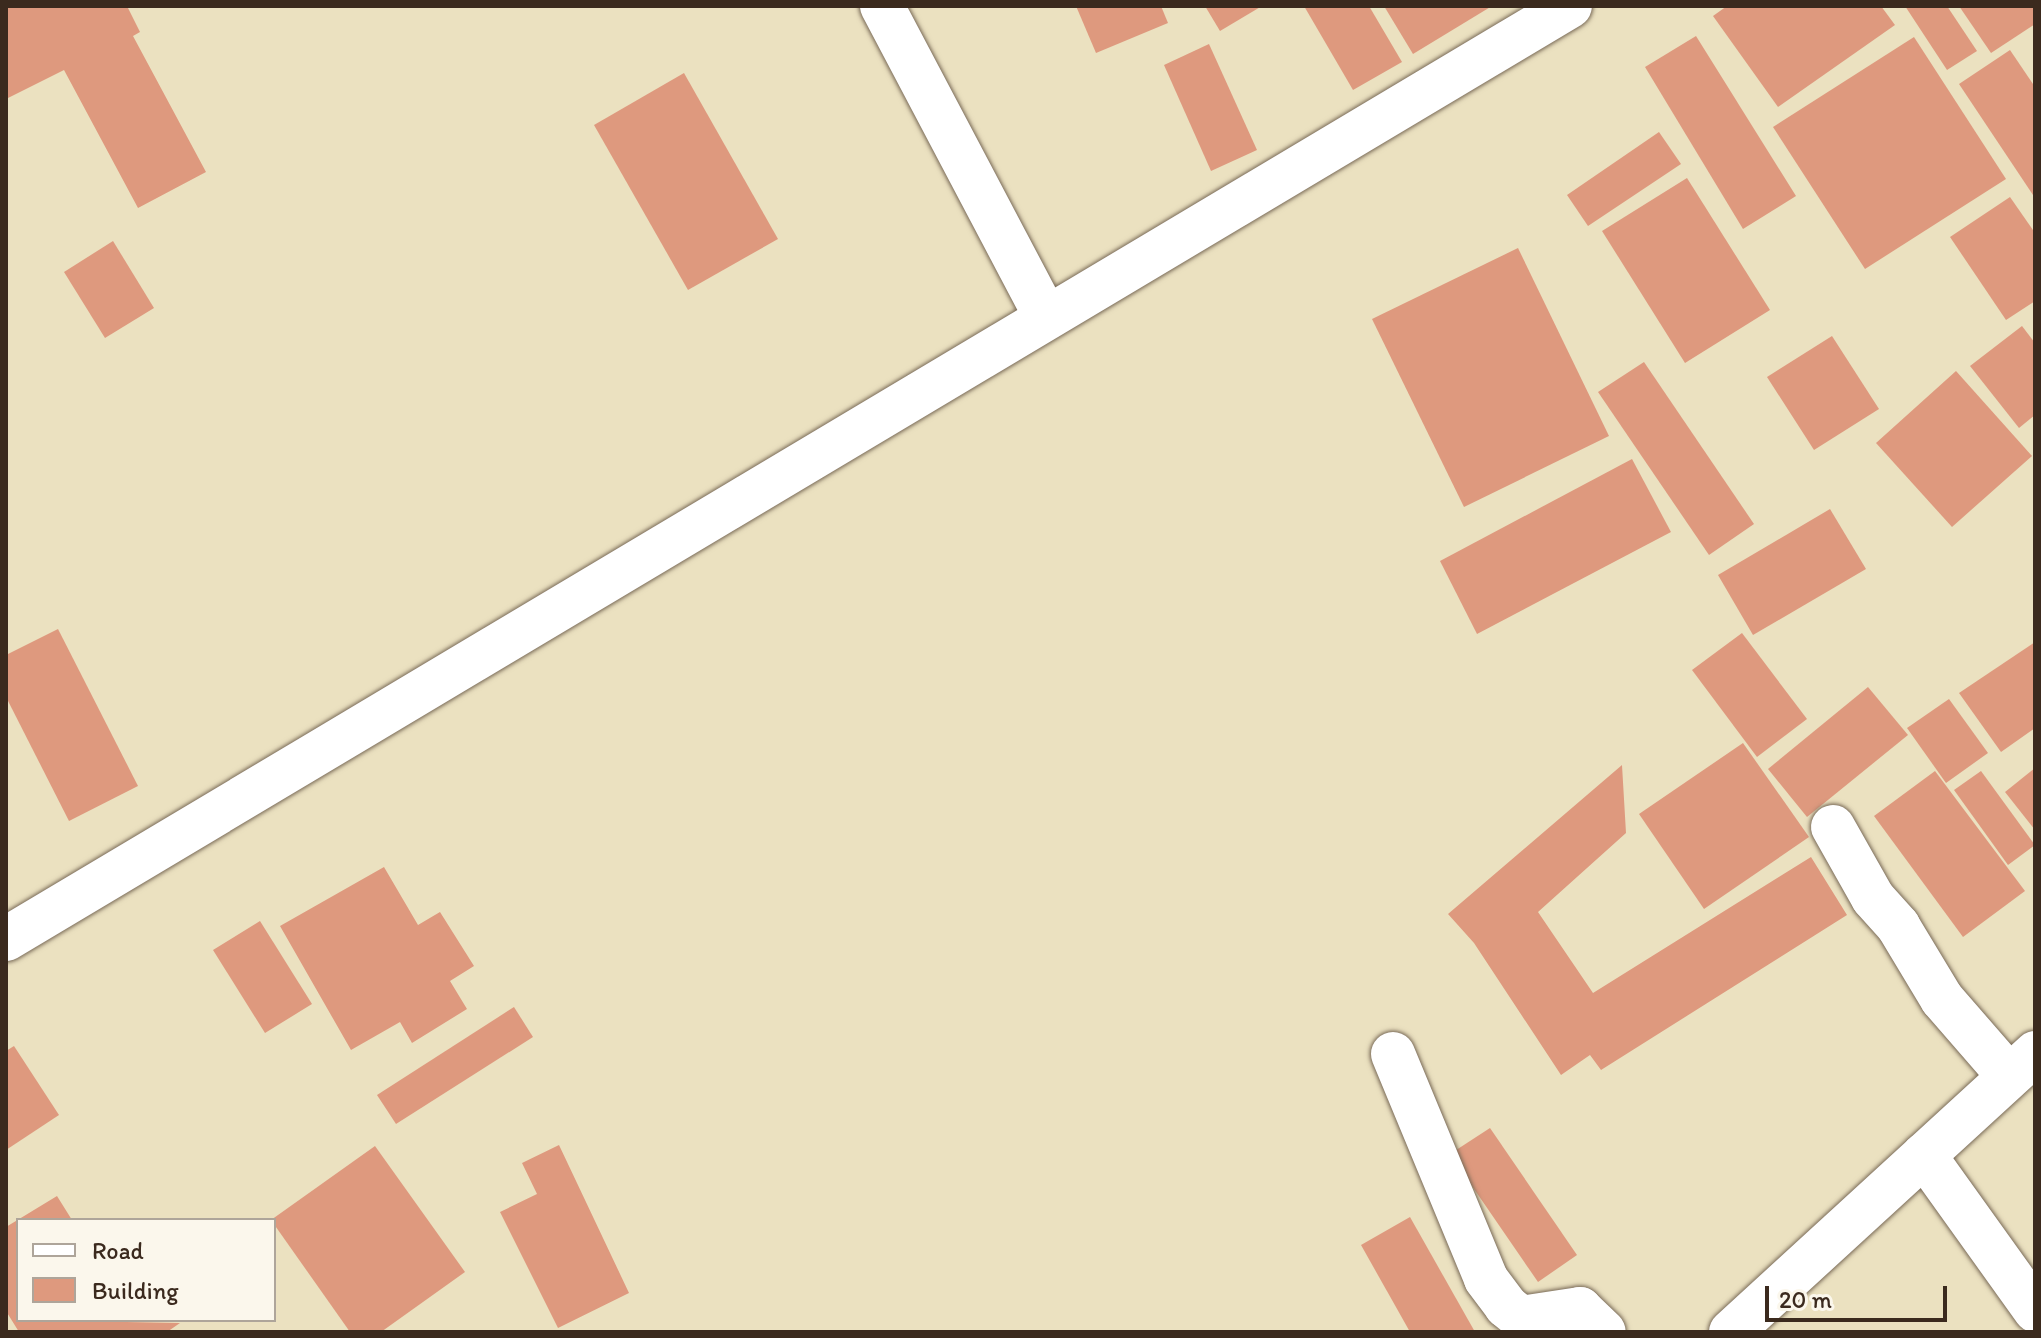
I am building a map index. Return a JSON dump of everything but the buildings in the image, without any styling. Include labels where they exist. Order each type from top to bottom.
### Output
[{"type":"street","points":[[882,6],[1046,317]]},
{"type":"street","points":[[6,939],[1570,6]]},
{"type":"street","points":[[1731,1332],[2022,1064],[1942,999],[1898,926],[1873,898],[1833,827]]},
{"type":"street","points":[[1393,1054],[1486,1279],[1506,1306],[1521,1318],[1580,1309],[1604,1332]]},
{"type":"street","points":[[1924,1155],[2035,1310]]}]
